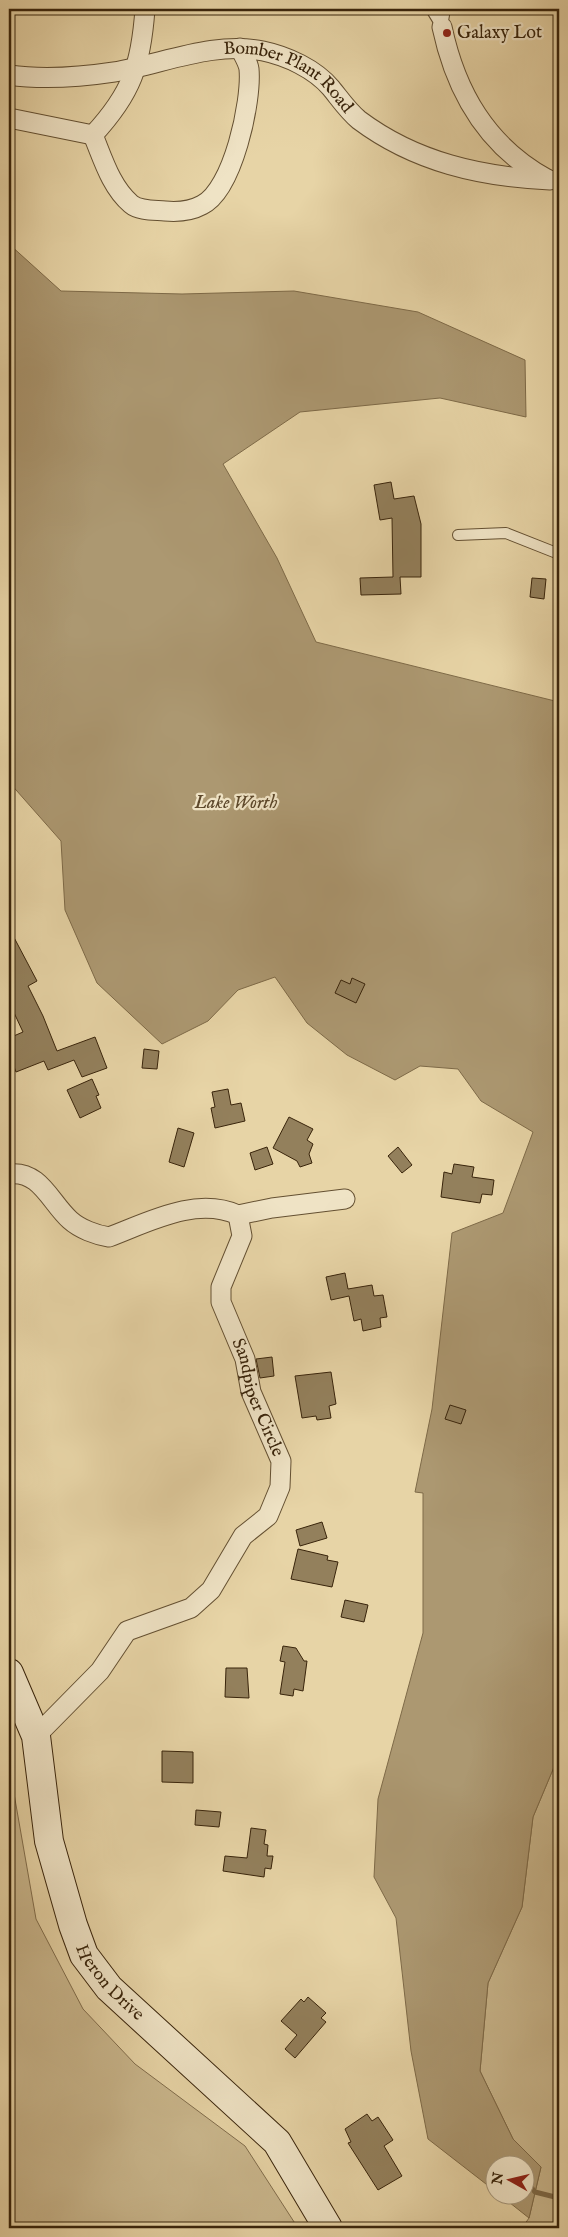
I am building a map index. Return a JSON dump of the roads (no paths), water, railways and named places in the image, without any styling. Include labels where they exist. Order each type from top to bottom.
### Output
[{"type":"street","points":[[93,135],[116,111],[137,66],[145,9]]},
{"type":"street","name":"Bomber Plant Road","points":[[443,18],[451,62],[460,85],[490,136],[524,165],[555,182]]},
{"type":"street","points":[[93,135],[110,176],[133,206],[176,212],[202,205],[218,192],[229,168],[244,117],[249,67],[240,48]]},
{"type":"street","name":"Bomber Plant Road","points":[[9,75],[59,77],[114,72],[213,50],[240,48],[278,55],[307,69],[331,87],[358,119],[409,150],[434,161],[468,170],[555,182]]},
{"type":"street","points":[[9,118],[93,135]]},
{"type":"street","points":[[9,1174],[19,1173],[35,1179],[71,1221],[101,1236],[109,1237],[165,1215],[202,1208],[225,1209],[238,1215],[272,1208],[345,1199]]},
{"type":"street","name":"Sandpiper Circle","points":[[36,1736],[100,1671],[127,1631],[191,1608],[211,1590],[243,1536],[268,1516],[280,1487],[281,1461],[251,1392],[245,1359],[221,1302],[221,1286],[242,1236],[238,1215]]},
{"type":"street","name":"Heron Drive","points":[[9,1673],[36,1736],[49,1841],[73,1925],[84,1955],[109,1988],[278,2142],[328,2228]]},
{"type":"lane","points":[[431,9],[443,18]]},
{"type":"lane","points":[[458,535],[506,532],[559,554]]},
{"type":"water","name":"Lake Worth","points":[[9,244],[61,291],[182,294],[294,291],[418,312],[525,360],[526,417],[440,398],[300,412],[223,464],[277,558],[316,642],[559,702],[559,1755],[533,1817],[522,1907],[488,1983],[480,2071],[513,2139],[528,2154],[486,2154],[486,2184],[428,2139],[411,2051],[396,1918],[374,1877],[378,1799],[423,1633],[423,1493],[415,1492],[432,1409],[452,1233],[503,1213],[533,1132],[481,1101],[458,1069],[420,1066],[395,1080],[347,1055],[307,1023],[275,977],[238,990],[208,1021],[162,1044],[97,983],[65,910],[61,841],[9,782]]},
{"type":"water","name":"Lake Worth","points":[[536,2162],[541,2167],[536,2188]]},
{"type":"water","name":"Lake Worth","points":[[511,2204],[532,2204],[529,2218]]},
{"type":"waterway","points":[[536,2192],[559,2198]]},
{"type":"place","name":"Galaxy Lot","points":[[447,33]]}]
